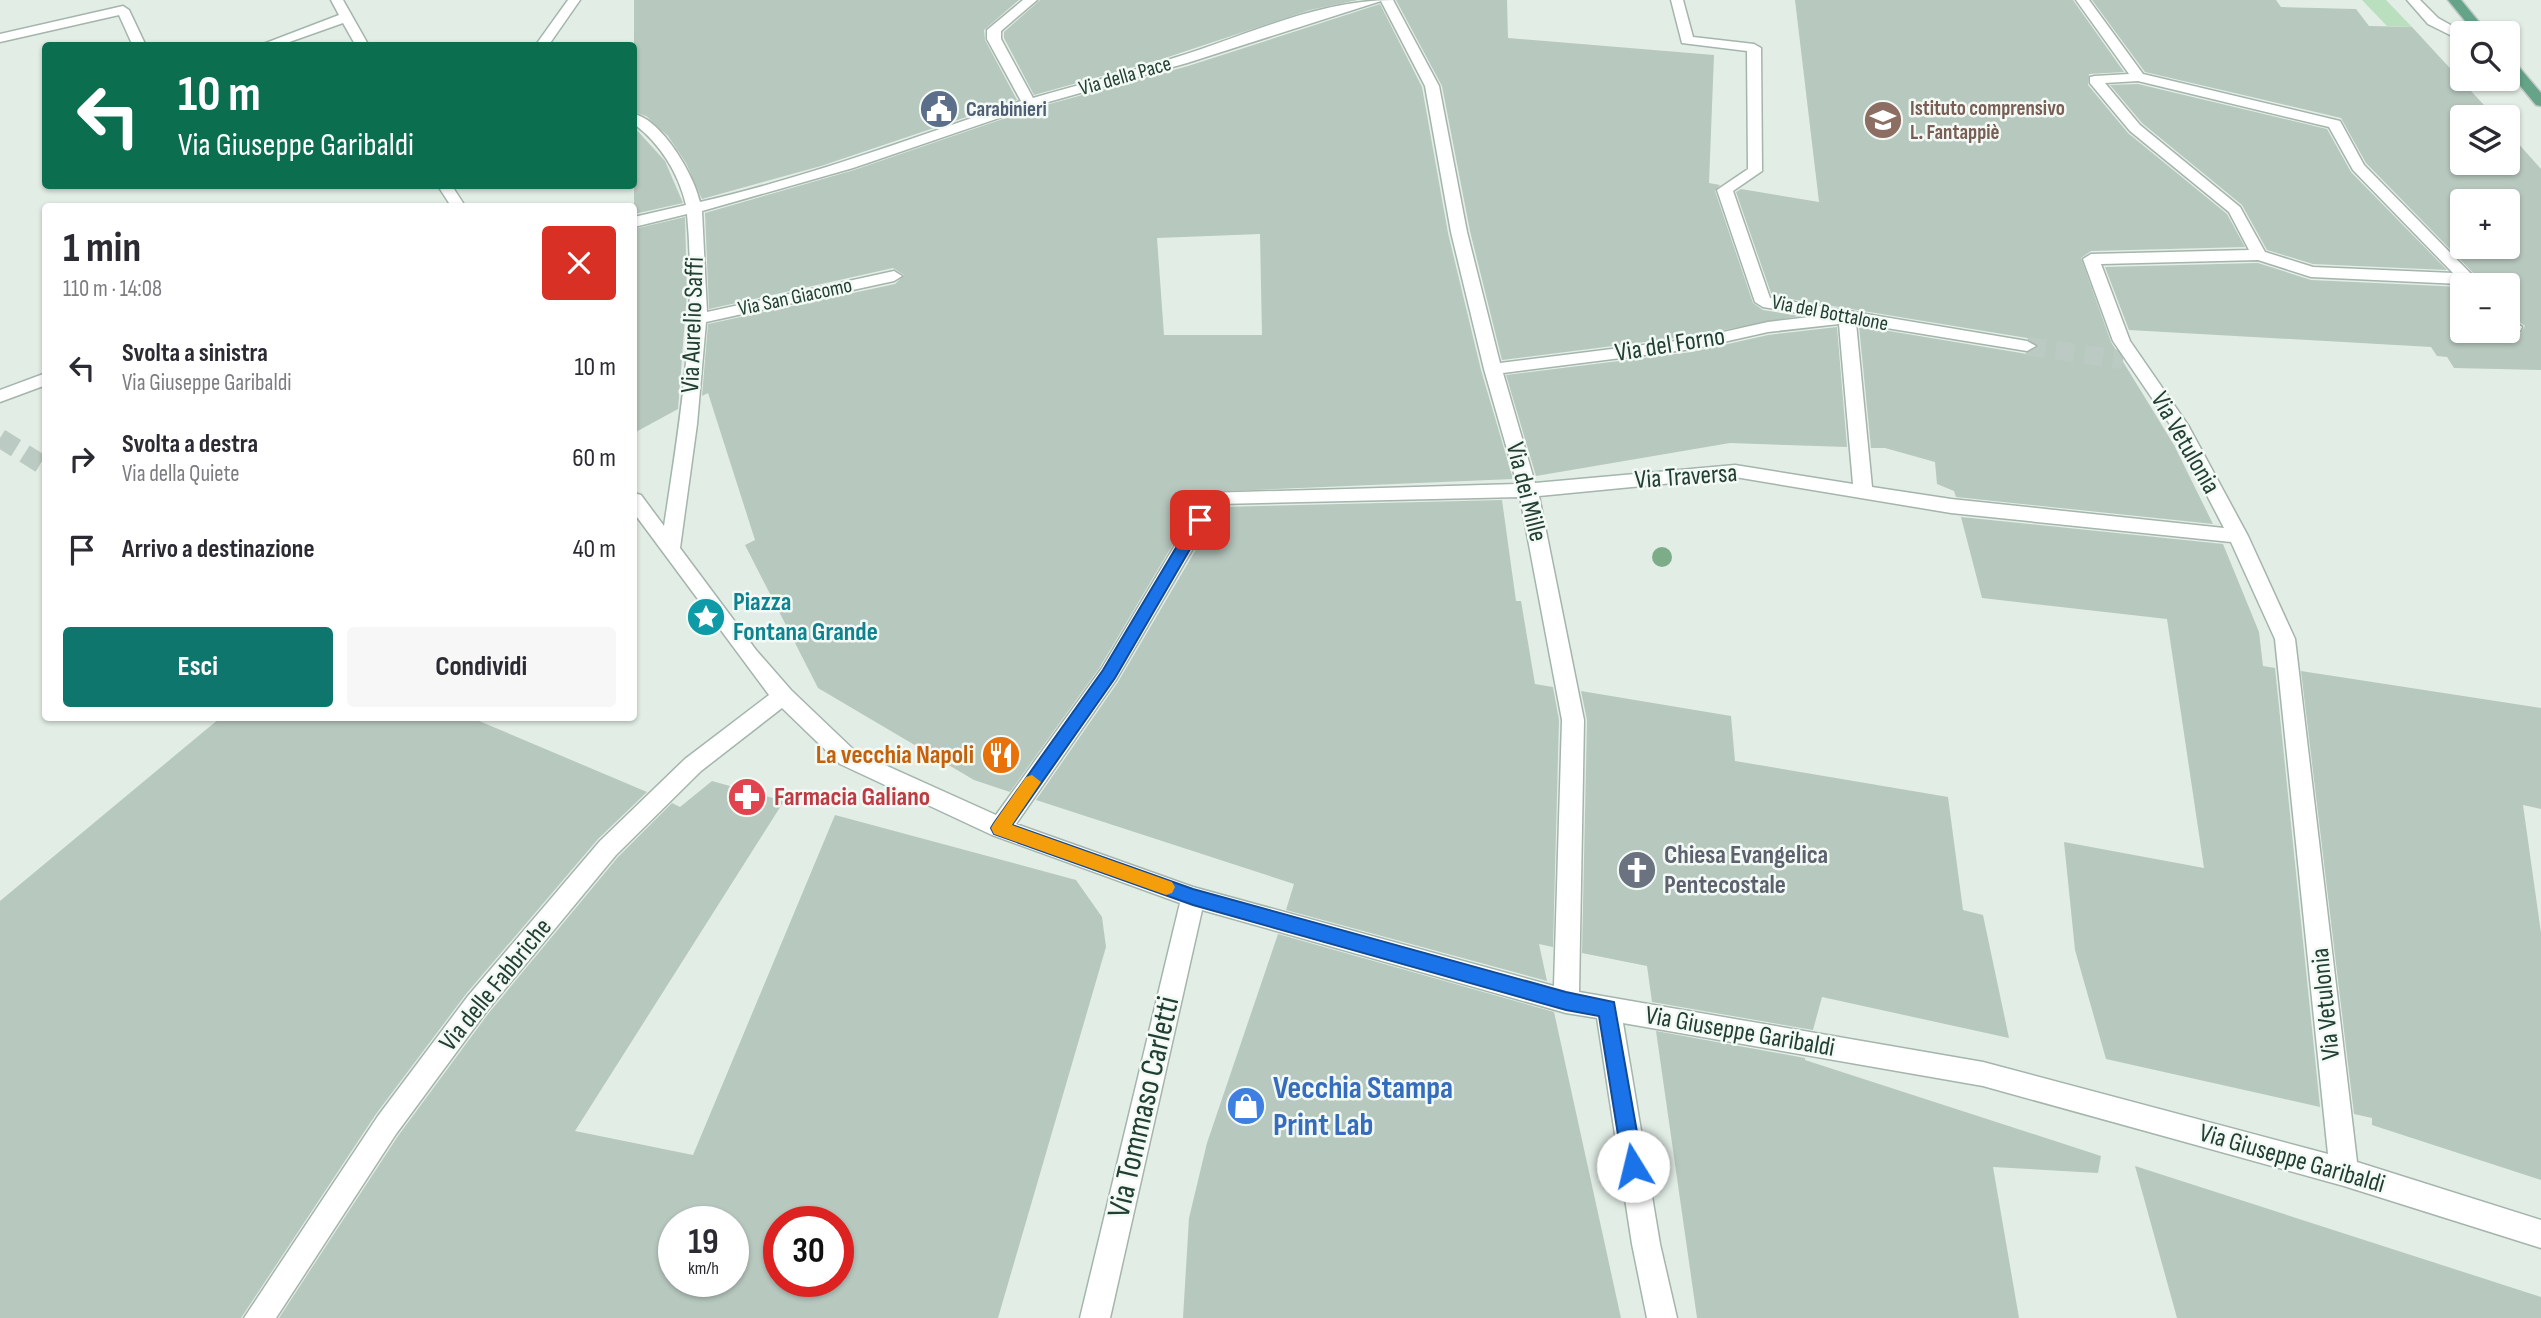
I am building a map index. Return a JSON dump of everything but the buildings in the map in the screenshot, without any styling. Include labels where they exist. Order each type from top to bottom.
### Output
[{"type":"main road","points":[[2454,0],[2472,21]]},
{"type":"main road","points":[[2520,77],[2541,102]]},
{"type":"street","points":[[337,0],[361,42]]},
{"type":"street","points":[[544,42],[573,0]]},
{"type":"street","points":[[1029,103],[994,39],[995,30],[1031,0]]},
{"type":"street","name":"Via della Pace","points":[[637,221],[848,166],[1029,103],[1182,60],[1309,16],[1375,0]]},
{"type":"street","name":"Via dei Mille","points":[[1387,0],[1432,86],[1459,232],[1493,369],[1528,490],[1573,720],[1566,1001]]},
{"type":"street","name":"Via del Bottalone","points":[[1677,0],[1687,40],[1754,48],[1755,171],[1726,190],[1763,302],[2027,346]]},
{"type":"street","points":[[2082,0],[2138,77]]},
{"type":"street","points":[[2413,0],[2433,21],[2450,30]]},
{"type":"street","points":[[0,38],[123,9],[138,42]]},
{"type":"street","points":[[275,42],[347,16]]},
{"type":"street","points":[[2450,281],[2311,272],[2259,255],[2235,210],[2135,128],[2095,80],[2138,77],[2335,124],[2358,167],[2386,199],[2462,273]]},
{"type":"street","name":"Via Aurelio Saffi","points":[[637,121],[679,165],[694,208],[696,319],[693,386],[670,551]]},
{"type":"street","name":"Via Vetulonia","points":[[2259,255],[2091,258],[2130,361],[2179,425],[2238,536],[2285,639],[2344,1172]]},
{"type":"street","name":"Via San Giacomo","points":[[696,319],[894,276]]},
{"type":"street","points":[[1847,318],[1863,491]]},
{"type":"street","name":"Via del Forno","points":[[1493,369],[1692,344],[1768,327],[1847,318]]},
{"type":"street","points":[[0,396],[42,380]]},
{"type":"street","name":"Via Traversa","points":[[1000,828],[1109,674],[1213,498],[1528,490],[1735,471],[1951,506],[2238,536]]},
{"type":"street","name":"Via Giuseppe Garibaldi","points":[[637,503],[749,656],[783,696],[848,758],[1000,828],[1193,897],[1566,1001],[1983,1074],[2344,1172],[2541,1234]]},
{"type":"street","name":"Via delle Fabbriche","points":[[259,1318],[387,1125],[477,1004],[599,859],[694,765],[783,696]]},
{"type":"street","name":"Via Tommaso Carletti","points":[[1095,1318],[1193,897]]},
{"type":"street","points":[[1608,1009],[1646,1244],[1662,1318]]},
{"type":"green space","points":[[2362,0],[2386,0],[2412,27],[2387,26]]},
{"type":"tunnel","points":[[2027,346],[2123,360]]},
{"type":"tunnel","points":[[0,438],[42,464]]},
{"type":"slow traffic","points":[[1032,782],[1000,828],[1166,887]]},
{"type":"place","name":"Carabinieri","points":[[939,109]]},
{"type":"place","name":"Istituto comprensivo L. Fantappiè","points":[[1883,120]]},
{"type":"place","name":"Piazza Fontana Grande","points":[[706,617]]},
{"type":"place","name":"La vecchia Napoli","points":[[1001,755]]},
{"type":"place","name":"Farmacia Galiano","points":[[747,797]]},
{"type":"place","name":"Chiesa Evangelica Pentecostale","points":[[1637,870]]},
{"type":"place","name":"Vecchia Stampa Print Lab","points":[[1246,1106]]},
{"type":"route","points":[[1200,520],[1109,674],[1000,828],[1193,897],[1566,1001],[1608,1009],[1633,1166]]}]
